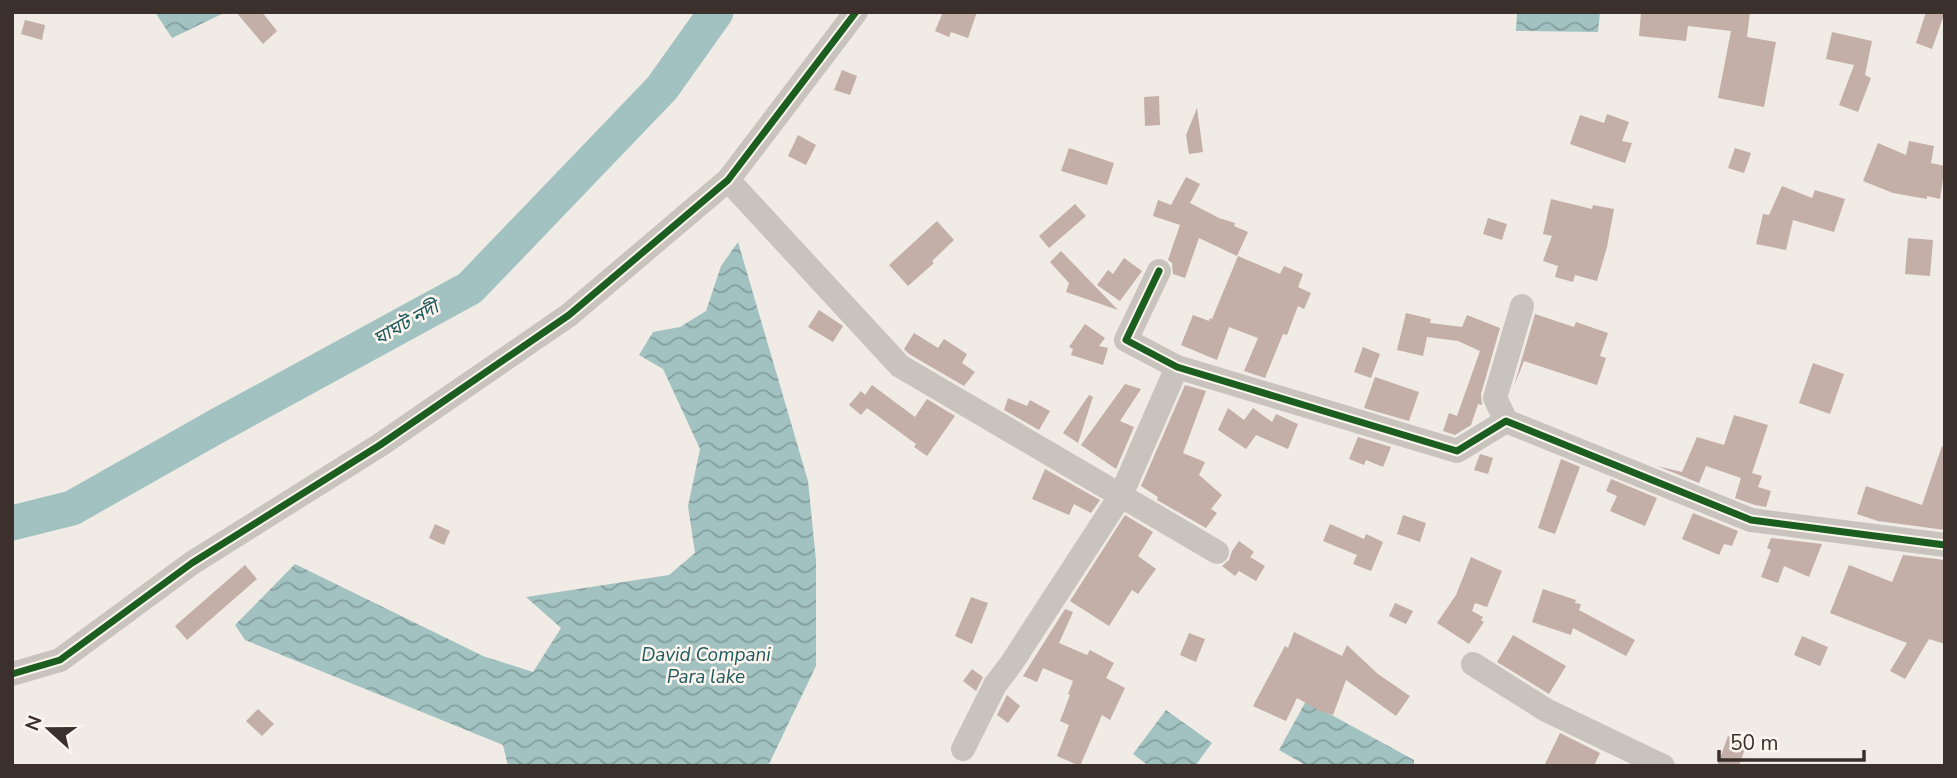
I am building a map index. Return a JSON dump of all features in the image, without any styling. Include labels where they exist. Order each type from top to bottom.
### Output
[{"type":"street","points":[[12,674],[60,660],[192,563],[380,444],[558,322],[728,180],[856,12]]},
{"type":"street","points":[[728,180],[900,366],[1217,552]]},
{"type":"street","points":[[1159,271],[1126,340],[1177,367],[1457,451],[1506,421]]},
{"type":"street","points":[[1522,306],[1495,398],[1506,421],[1751,520],[1945,545]]},
{"type":"street","points":[[963,750],[995,685],[1121,495],[1177,367]]},
{"type":"street","points":[[1473,664],[1546,710],[1664,766]]},
{"type":"water","points":[[155,12],[226,12],[172,38]]},
{"type":"water","points":[[1517,12],[1600,12],[1598,32],[1516,31]]},
{"type":"water","name":"David Compani Para lake","points":[[738,242],[808,481],[816,560],[816,666],[768,766],[508,766],[503,745],[245,640],[235,625],[295,564],[483,656],[533,672],[561,628],[526,597],[669,575],[695,553],[688,506],[700,449],[663,369],[639,355],[653,332],[680,327],[706,311],[721,266]]},
{"type":"water","points":[[1306,701],[1414,760],[1414,766],[1307,766],[1279,750]]},
{"type":"water","points":[[1166,710],[1212,743],[1195,766],[1149,766],[1133,754]]},
{"type":"building","points":[[236,12],[262,12],[277,31],[263,44]]},
{"type":"building","points":[[943,12],[977,12],[968,38],[951,32],[949,37],[935,31]]},
{"type":"building","points":[[1641,12],[1750,12],[1747,37],[1776,42],[1764,107],[1718,98],[1731,31],[1688,26],[1686,41],[1639,36]]},
{"type":"building","points":[[1926,12],[1945,12],[1932,49],[1916,43]]},
{"type":"building","points":[[25,20],[45,25],[42,40],[21,34]]},
{"type":"building","points":[[1832,32],[1872,41],[1865,75],[1871,78],[1858,112],[1839,105],[1854,65],[1826,59]]},
{"type":"building","points":[[842,70],[857,76],[850,95],[834,90]]},
{"type":"building","points":[[1159,96],[1160,125],[1145,126],[1144,97]]},
{"type":"building","points":[[1197,108],[1203,152],[1189,154],[1186,135]]},
{"type":"building","points":[[1607,114],[1629,122],[1622,141],[1632,143],[1625,163],[1570,144],[1580,115],[1604,123]]},
{"type":"building","points":[[798,135],[816,145],[806,165],[788,156]]},
{"type":"building","points":[[1909,141],[1934,146],[1931,163],[1945,166],[1940,199],[1893,193],[1863,181],[1878,143],[1906,155]]},
{"type":"building","points":[[1069,148],[1114,163],[1107,185],[1061,171]]},
{"type":"building","points":[[1735,148],[1751,153],[1744,173],[1728,168]]},
{"type":"building","points":[[1186,177],[1200,184],[1190,203],[1235,223],[1234,226],[1248,232],[1237,256],[1199,238],[1185,278],[1173,274],[1172,263],[1168,260],[1180,225],[1153,216],[1158,200],[1171,205]]},
{"type":"building","points":[[1782,186],[1812,198],[1815,190],[1845,199],[1834,232],[1793,220],[1786,250],[1756,244],[1763,214],[1769,215]]},
{"type":"building","points":[[1551,199],[1592,209],[1593,205],[1614,209],[1597,281],[1575,275],[1573,282],[1555,277],[1558,266],[1543,261],[1552,236],[1543,234]]},
{"type":"building","points":[[1075,204],[1086,216],[1049,248],[1039,236]]},
{"type":"building","points":[[1488,218],[1507,224],[1502,240],[1483,234]]},
{"type":"building","points":[[937,221],[954,240],[932,261],[934,263],[908,286],[889,265]]},
{"type":"building","points":[[1908,238],[1933,240],[1930,276],[1905,274]]},
{"type":"building","points":[[1061,251],[1118,310],[1066,292],[1069,283],[1050,262]]},
{"type":"building","points":[[1238,256],[1280,274],[1284,266],[1303,274],[1298,287],[1311,293],[1304,309],[1298,306],[1265,378],[1244,371],[1258,338],[1229,327],[1217,360],[1181,345],[1193,315],[1209,321],[1212,319]]},
{"type":"building","points":[[1124,258],[1142,271],[1120,301],[1097,285],[1108,270],[1113,274]]},
{"type":"building","points":[[819,310],[843,326],[833,342],[808,327]]},
{"type":"building","points":[[1406,313],[1431,319],[1430,323],[1462,327],[1467,315],[1500,328],[1481,394],[1482,405],[1478,404],[1471,425],[1455,435],[1443,431],[1449,413],[1457,416],[1480,351],[1458,341],[1427,337],[1423,356],[1397,350]]},
{"type":"building","points":[[1535,314],[1574,327],[1576,322],[1608,333],[1600,356],[1606,358],[1597,385],[1524,361],[1514,386]]},
{"type":"building","points":[[1085,324],[1105,338],[1099,346],[1108,348],[1103,365],[1071,355],[1073,349],[1069,347]]},
{"type":"building","points":[[914,333],[938,348],[944,339],[967,354],[962,363],[975,372],[964,386],[904,349]]},
{"type":"building","points":[[1363,347],[1380,354],[1371,378],[1354,372]]},
{"type":"building","points":[[1813,363],[1844,374],[1830,414],[1799,403]]},
{"type":"building","points":[[1375,377],[1419,392],[1409,421],[1364,408]]},
{"type":"building","points":[[1125,384],[1141,389],[1120,421],[1134,427],[1116,469],[1081,445]]},
{"type":"building","points":[[872,385],[915,417],[927,399],[955,416],[927,456],[914,447],[916,444],[867,408],[861,415],[849,405],[861,391],[865,395]]},
{"type":"building","points":[[1185,385],[1206,391],[1183,453],[1205,462],[1199,475],[1222,495],[1211,509],[1217,513],[1206,528],[1157,500],[1158,497],[1141,486]]},
{"type":"building","points":[[1089,395],[1093,397],[1078,443],[1063,433]]},
{"type":"building","points":[[1008,398],[1027,406],[1030,400],[1050,411],[1039,430],[1004,410]]},
{"type":"building","points":[[1228,408],[1244,420],[1253,408],[1272,422],[1276,414],[1298,424],[1288,449],[1256,435],[1246,449],[1218,430]]},
{"type":"building","points":[[1734,415],[1768,425],[1752,473],[1762,476],[1758,487],[1771,491],[1766,507],[1735,498],[1741,478],[1706,466],[1699,483],[1657,466],[1682,472],[1697,437],[1724,445]]},
{"type":"building","points":[[1358,437],[1391,447],[1383,467],[1366,460],[1364,465],[1349,459]]},
{"type":"building","points":[[1942,446],[1945,447],[1945,530],[1878,521],[1857,514],[1866,486],[1922,505]]},
{"type":"building","points":[[1480,454],[1493,458],[1488,474],[1474,470]]},
{"type":"building","points":[[1561,459],[1580,467],[1555,534],[1538,528]]},
{"type":"building","points":[[1045,469],[1100,500],[1091,513],[1074,504],[1069,515],[1032,499]]},
{"type":"building","points":[[1611,479],[1657,498],[1645,526],[1610,511],[1617,496],[1606,491]]},
{"type":"building","points":[[1693,513],[1738,531],[1732,546],[1724,544],[1719,555],[1682,539]]},
{"type":"building","points":[[1125,515],[1153,532],[1138,556],[1156,569],[1138,594],[1132,590],[1109,626],[1070,601]]},
{"type":"building","points":[[1403,515],[1426,523],[1420,542],[1397,534]]},
{"type":"building","points":[[435,524],[450,531],[444,545],[429,538]]},
{"type":"building","points":[[1330,524],[1364,539],[1366,534],[1383,542],[1371,571],[1353,564],[1357,555],[1323,541]]},
{"type":"building","points":[[1771,538],[1822,544],[1809,577],[1784,566],[1778,583],[1761,577],[1771,550],[1767,548]]},
{"type":"building","points":[[1239,541],[1254,552],[1250,557],[1265,566],[1256,581],[1239,571],[1235,576],[1222,566],[1229,560]]},
{"type":"building","points":[[1903,555],[1945,560],[1945,644],[1929,639],[1905,679],[1890,671],[1907,643],[1830,613],[1849,565],[1892,582]]},
{"type":"building","points":[[1471,557],[1502,571],[1487,607],[1475,603],[1472,611],[1483,617],[1481,620],[1484,622],[1469,644],[1437,623],[1456,595]]},
{"type":"building","points":[[245,565],[257,579],[187,640],[175,626]]},
{"type":"building","points":[[1543,589],[1576,600],[1575,603],[1581,604],[1579,610],[1635,640],[1626,656],[1573,628],[1571,635],[1532,622]]},
{"type":"building","points":[[971,597],[988,603],[972,644],[955,636]]},
{"type":"building","points":[[1395,603],[1413,611],[1406,624],[1389,616]]},
{"type":"building","points":[[1065,609],[1073,612],[1059,643],[1087,655],[1090,650],[1114,663],[1106,678],[1125,688],[1110,720],[1102,715],[1080,766],[1057,756],[1069,725],[1060,721],[1073,681],[1043,668],[1037,682],[1023,676]]},
{"type":"building","points":[[1294,632],[1342,656],[1347,645],[1378,674],[1410,696],[1396,716],[1346,680],[1333,715],[1297,698],[1286,721],[1253,706],[1285,646],[1288,648]]},
{"type":"building","points":[[1189,633],[1205,639],[1196,662],[1180,655]]},
{"type":"building","points":[[1513,635],[1566,666],[1549,694],[1497,662]]},
{"type":"building","points":[[1802,636],[1828,647],[1820,666],[1794,655]]},
{"type":"building","points":[[972,669],[983,677],[976,691],[963,681]]},
{"type":"building","points":[[1007,695],[1020,706],[1008,723],[997,715]]},
{"type":"building","points":[[258,709],[274,724],[262,736],[246,721]]},
{"type":"building","points":[[1560,733],[1600,753],[1594,766],[1544,766]]},
{"type":"building","points":[[1728,736],[1747,743],[1739,766],[1717,766]]},
{"type":"waterway","name":"ঘাঘট নদী","points":[[12,523],[72,508],[470,288],[662,88],[716,12]]},
{"type":"cycle path","points":[[12,674],[60,660],[192,563],[380,445],[569,315],[728,180],[856,12]]},
{"type":"cycle path","points":[[1159,271],[1126,340],[1177,367],[1457,451],[1506,421],[1751,520],[1945,545]]}]
